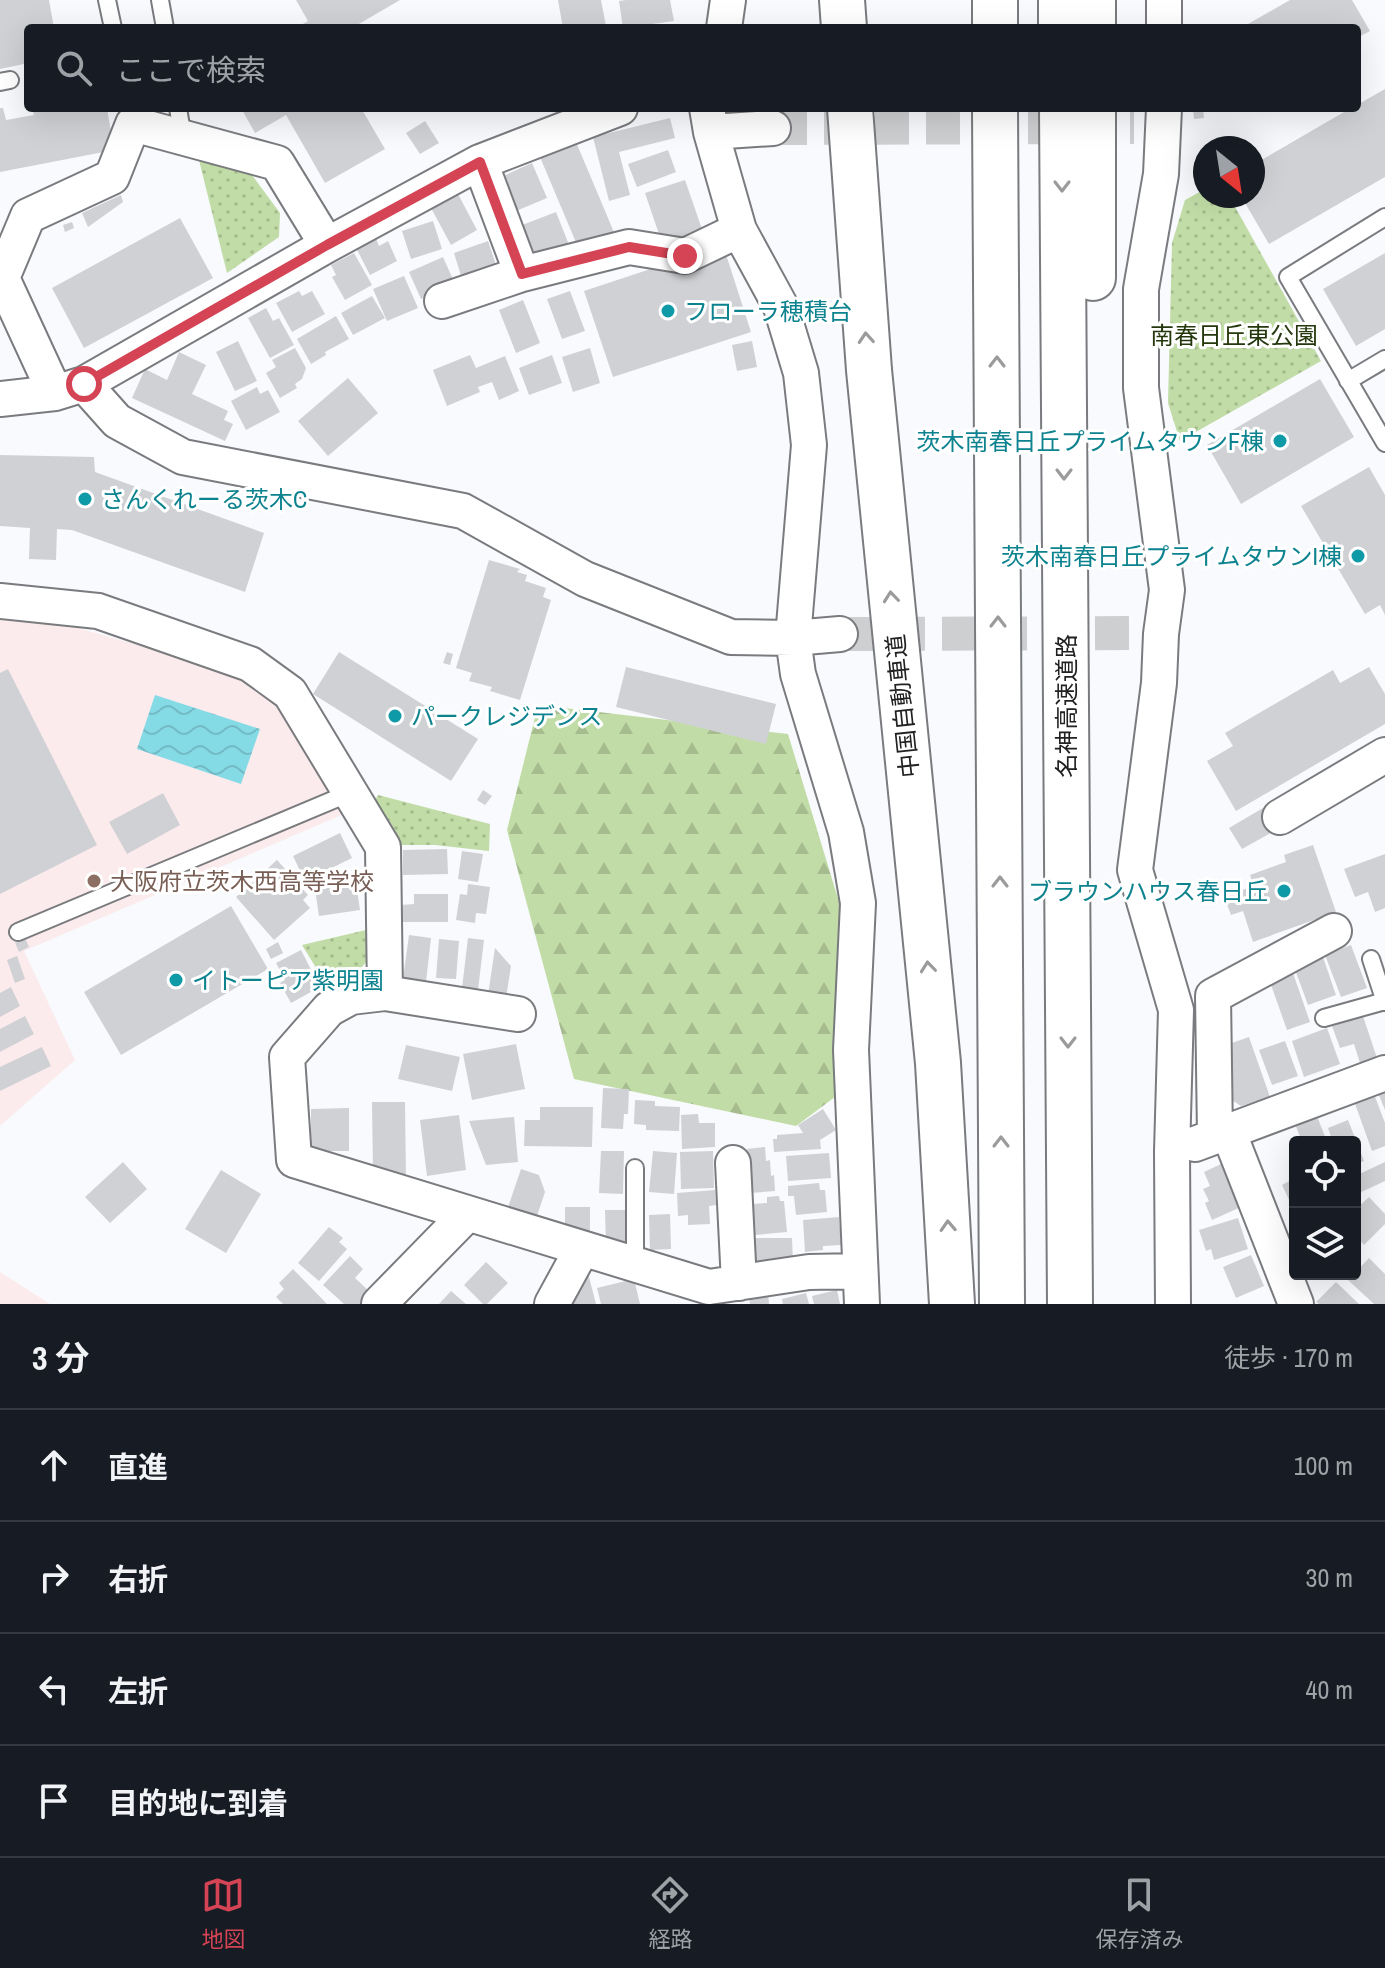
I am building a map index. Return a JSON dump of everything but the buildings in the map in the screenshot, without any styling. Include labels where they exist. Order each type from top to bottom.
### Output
[{"type":"highway","points":[[842,0],[844,24]]},
{"type":"highway","points":[[995,0],[995,24]]},
{"type":"highway","points":[[1061,0],[1061,24]]},
{"type":"highway","points":[[1093,0],[1093,24]]},
{"type":"highway","name":"中国自動車道","points":[[850,112],[870,385],[938,1063],[952,1304]]},
{"type":"highway","points":[[995,112],[1002,1304]]},
{"type":"highway","name":"名神高速道路","points":[[1062,112],[1070,1304]]},
{"type":"highway","points":[[1068,984],[1094,470],[1093,112]]},
{"type":"street","points":[[725,24],[728,0]]},
{"type":"street","points":[[1164,0],[1164,24]]},
{"type":"street","points":[[0,399],[70,388],[480,162],[610,112]]},
{"type":"street","points":[[327,245],[277,163],[180,123],[132,116],[112,177],[28,216],[2,278],[70,388],[117,421],[183,457],[463,511],[585,579],[731,637],[793,638],[840,634]]},
{"type":"street","points":[[518,1014],[385,993],[351,997],[329,1009],[287,1057],[294,1160],[709,1287],[809,1272],[860,1287],[851,1050],[858,903],[846,832],[798,674],[793,638],[809,445],[801,373],[781,307],[739,230],[709,120],[773,128]]},
{"type":"street","points":[[1154,121],[1161,174],[1141,289],[1141,388],[1167,590],[1150,633],[1159,683],[1135,870],[1176,1010],[1172,1152],[1173,1304]]},
{"type":"street","points":[[480,162],[522,274]]},
{"type":"street","points":[[442,301],[522,274],[629,247],[685,256],[739,230]]},
{"type":"street","points":[[0,601],[98,611],[250,664],[290,693],[383,847],[385,993]]},
{"type":"street","points":[[1280,817],[1385,755]]},
{"type":"street","points":[[1296,1304],[1222,1133],[1213,996],[1334,931]]},
{"type":"street","points":[[1172,1152],[1385,1073]]},
{"type":"street","points":[[733,1163],[739,1283]]},
{"type":"street","points":[[379,1304],[466,1215]]},
{"type":"street","points":[[552,1304],[582,1249]]},
{"type":"lane","points":[[107,0],[112,24]]},
{"type":"lane","points":[[160,0],[164,24]]},
{"type":"lane","points":[[1385,217],[1288,277],[1385,443]]},
{"type":"lane","points":[[1348,381],[1385,359]]},
{"type":"lane","points":[[18,932],[352,792]]},
{"type":"lane","points":[[1324,1018],[1385,1001],[1371,959]]},
{"type":"lane","points":[[635,1168],[635,1265]]},
{"type":"shaded area","name":"大阪府立茨木西高等学校","points":[[0,619],[78,628],[267,682],[351,811],[24,951],[75,1060],[0,1126]]},
{"type":"shaded area","points":[[0,1272],[50,1304],[0,1304]]},
{"type":"green space","points":[[199,160],[252,175],[280,213],[279,237],[227,273]]},
{"type":"green space","name":"南春日丘東公園","points":[[1193,196],[1193,208],[1236,208],[1321,361],[1180,441],[1168,403],[1172,243],[1185,200]]},
{"type":"green space","points":[[538,705],[788,734],[839,902],[839,1094],[796,1126],[574,1079],[507,830]]},
{"type":"green space","points":[[378,795],[490,824],[489,851],[435,845],[392,845],[374,802]]},
{"type":"green space","points":[[366,930],[372,955],[351,980],[328,987],[302,945]]},
{"type":"water","points":[[155,695],[260,729],[241,784],[137,749]]},
{"type":"tunnel","points":[[773,128],[1134,127]]},
{"type":"tunnel","points":[[840,634],[1140,633]]},
{"type":"place","name":"フローラ穂積台","points":[[668,311]]},
{"type":"place","name":"茨木南春日丘プライムタウンF棟","points":[[1280,441]]},
{"type":"place","name":"さんくれーる茨木C","points":[[85,499]]},
{"type":"place","name":"茨木南春日丘プライムタウンI棟","points":[[1358,556]]},
{"type":"place","name":"パークレジデンス","points":[[395,716]]},
{"type":"place","name":"大阪府立茨木西高等学校","points":[[94,881]]},
{"type":"place","name":"ブラウンハウス春日丘","points":[[1284,891]]},
{"type":"place","name":"イトーピア紫明園","points":[[176,980]]},
{"type":"route","points":[[84,384],[327,245],[480,162],[522,274],[629,247],[685,256]]}]
